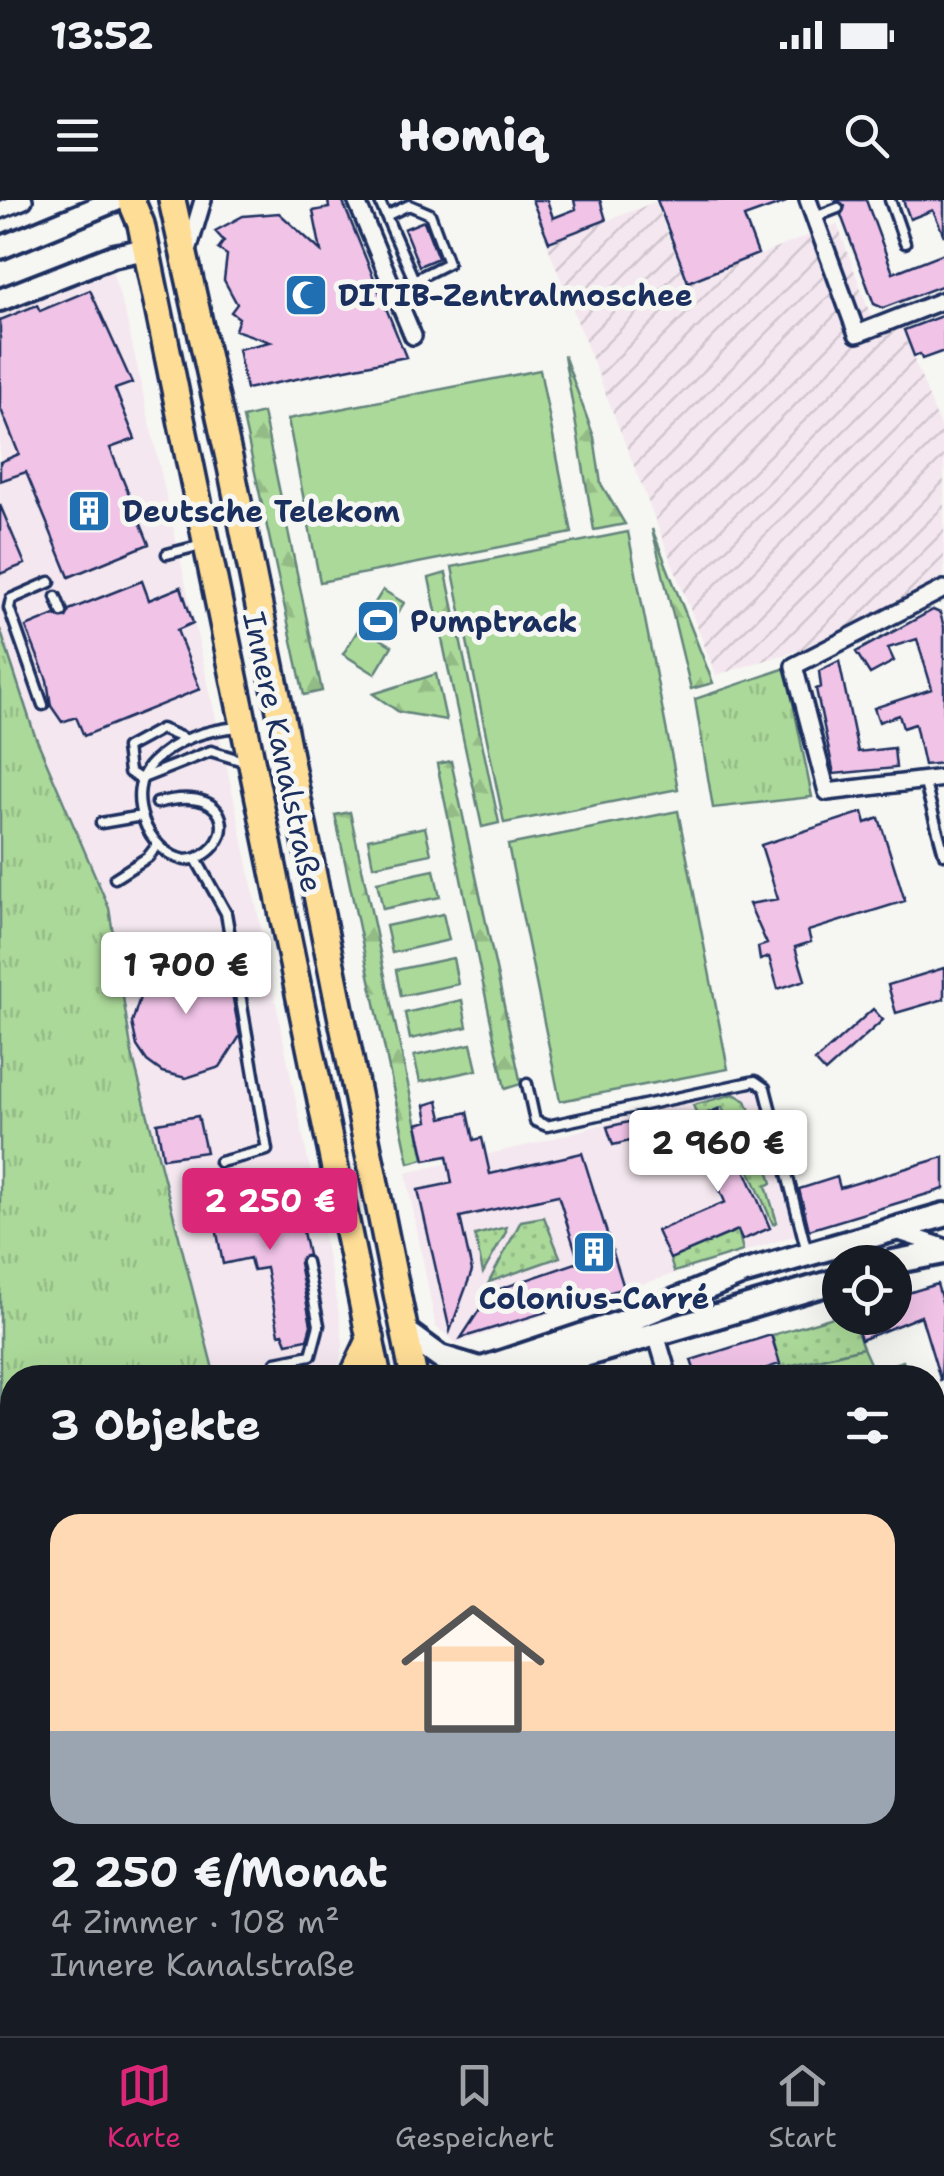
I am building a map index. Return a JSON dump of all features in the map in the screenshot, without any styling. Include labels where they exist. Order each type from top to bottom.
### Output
[{"type":"main road","name":"Innere Kanalstraße","points":[[132,200],[146,250],[376,1365]]},
{"type":"main road","name":"Innere Kanalstraße","points":[[172,200],[294,777],[412,1365]]},
{"type":"main road","points":[[243,727],[263,732],[294,777]]},
{"type":"main road","points":[[492,1365],[626,1322],[742,1273],[944,1216]]},
{"type":"main road","points":[[912,1258],[944,1250]]},
{"type":"main road","points":[[802,1292],[807,1252]]},
{"type":"main road","points":[[742,1273],[753,1289],[748,1309]]},
{"type":"main road","points":[[547,1365],[822,1286]]},
{"type":"main road","points":[[406,1332],[440,1358],[465,1365]]},
{"type":"main road","points":[[358,1365],[371,1338]]},
{"type":"street","points":[[0,210],[24,200]]},
{"type":"street","points":[[0,248],[116,200]]},
{"type":"street","points":[[186,260],[203,200]]},
{"type":"street","points":[[356,200],[406,332]]},
{"type":"street","points":[[808,200],[858,334],[944,300]]},
{"type":"street","points":[[0,300],[112,256],[146,250]]},
{"type":"street","points":[[944,589],[794,666],[827,792],[944,778]]},
{"type":"street","points":[[894,1230],[944,1250]]},
{"type":"street","points":[[655,1331],[665,1365]]},
{"type":"lane","points":[[379,200],[386,216],[414,280],[448,263],[430,214],[409,205],[386,216]]},
{"type":"lane","points":[[890,200],[906,243]]},
{"type":"lane","points":[[815,217],[838,208]]},
{"type":"lane","points":[[167,554],[206,545]]},
{"type":"lane","points":[[43,705],[9,608],[10,599],[50,582]]},
{"type":"lane","points":[[56,597],[62,612]]},
{"type":"lane","points":[[157,803],[193,795],[204,798],[220,814],[218,841],[196,859],[176,858],[158,844],[142,816],[142,780],[150,765],[185,739],[243,727]]},
{"type":"lane","points":[[142,780],[130,772],[126,748],[160,730],[185,739]]},
{"type":"lane","points":[[142,780],[159,768],[211,750],[241,758],[254,772]]},
{"type":"lane","points":[[924,780],[944,854]]},
{"type":"lane","points":[[100,823],[142,816]]},
{"type":"lane","points":[[115,878],[148,857],[158,844]]},
{"type":"lane","points":[[196,859],[226,913],[267,1150],[220,1162]]},
{"type":"lane","points":[[527,1084],[535,1121],[548,1126],[756,1081],[765,1088],[807,1252]]},
{"type":"lane","points":[[276,1362],[311,1355],[318,1340],[306,1262]]},
{"type":"shaded area","points":[[655,202],[687,284],[837,224],[872,319],[895,311],[944,436],[944,577],[820,644],[716,675],[547,244]]},
{"type":"shaded area","points":[[112,271],[126,317],[239,822],[338,1308],[343,1343],[337,1365],[212,1365],[132,1054],[109,908],[34,733],[0,626],[0,315]]},
{"type":"shaded area","points":[[755,1081],[799,1234],[457,1343],[436,1327],[406,1173],[537,1143]]},
{"type":"green space","points":[[564,355],[594,437],[601,484],[625,524],[594,530]]},
{"type":"green space","points":[[540,370],[572,533],[320,582],[288,419]]},
{"type":"green space","points":[[263,413],[322,691],[304,695],[243,418]]},
{"type":"green space","points":[[652,529],[713,683],[691,689]]},
{"type":"green space","points":[[628,532],[678,789],[504,823],[452,567]]},
{"type":"green space","points":[[446,573],[499,823],[482,827],[429,578]]},
{"type":"green space","name":"Pumptrack","points":[[383,590],[404,603],[381,639],[392,646],[375,674],[343,654]]},
{"type":"green space","points":[[0,629],[34,733],[109,908],[132,1054],[212,1365],[0,1365]]},
{"type":"green space","points":[[786,668],[812,797],[713,808],[695,699]]},
{"type":"green space","points":[[436,674],[446,720],[399,712],[373,694]]},
{"type":"green space","points":[[451,761],[521,1084],[505,1089],[437,764]]},
{"type":"green space","points":[[678,811],[728,1069],[560,1101],[508,845]]},
{"type":"green space","points":[[350,812],[424,1159],[409,1163],[335,815]]},
{"type":"green space","points":[[425,827],[431,854],[373,866],[368,839]]},
{"type":"green space","points":[[434,870],[440,897],[383,909],[377,882]]},
{"type":"green space","points":[[443,914],[449,940],[392,953],[386,926]]},
{"type":"green space","points":[[453,958],[458,984],[401,996],[396,970]]},
{"type":"green space","points":[[462,1000],[467,1027],[410,1039],[405,1013]]},
{"type":"green space","points":[[471,1044],[477,1070],[420,1082],[414,1056]]},
{"type":"green space","points":[[734,1094],[746,1101],[751,1112],[772,1183],[766,1186],[777,1222],[773,1224],[722,1107],[698,1117],[693,1105]]},
{"type":"green space","points":[[544,1217],[560,1257],[489,1282],[521,1221]]},
{"type":"green space","points":[[506,1227],[506,1232],[483,1273],[475,1235]]},
{"type":"green space","points":[[738,1230],[743,1251],[674,1272],[670,1259]]},
{"type":"green space","points":[[822,1320],[822,1335],[858,1335],[863,1348],[793,1365],[780,1365],[772,1335]]},
{"type":"green space","points":[[863,1348],[871,1365],[793,1365]]},
{"type":"building","name":"DITIB-Zentralmoschee","points":[[328,200],[342,200],[406,357],[246,389],[238,349],[270,342],[235,330],[239,318],[231,312],[237,304],[224,280],[227,255],[218,249],[224,241],[215,231],[243,216],[279,213],[321,251],[313,211],[329,208]]},
{"type":"building","points":[[532,200],[547,200],[553,218],[576,209],[574,200],[600,200],[606,220],[549,242]]},
{"type":"building","points":[[657,200],[786,202],[744,217],[758,254],[688,282]]},
{"type":"building","points":[[836,200],[866,200],[893,273],[944,253],[944,285],[883,308],[874,304],[841,215],[845,206]]},
{"type":"building","points":[[903,200],[944,200],[944,236],[933,210],[910,219]]},
{"type":"building","points":[[424,221],[438,258],[419,266],[404,229]]},
{"type":"building","points":[[90,290],[132,383],[115,389],[135,439],[110,448],[149,544],[69,577],[26,472],[0,481],[0,462],[19,454],[0,407],[0,320],[37,305],[40,311]]},
{"type":"building","points":[[944,315],[944,351],[922,359],[920,354],[914,356],[904,330]]},
{"type":"building","points":[[0,505],[25,564],[0,574]]},
{"type":"building","points":[[142,581],[149,600],[181,587],[193,623],[177,630],[200,689],[84,736],[76,717],[62,722],[51,706],[47,680],[26,627],[55,615],[66,618],[69,610]]},
{"type":"building","points":[[933,610],[940,613],[944,627],[944,763],[924,765],[915,724],[903,728],[899,715],[879,722],[874,708],[932,689],[917,639],[888,648],[894,661],[870,674],[856,652]]},
{"type":"building","points":[[839,661],[858,752],[894,748],[896,768],[834,774],[816,689],[821,687],[819,671]]},
{"type":"building","points":[[863,812],[866,823],[879,818],[905,901],[808,931],[811,942],[795,947],[805,980],[778,989],[769,957],[760,960],[758,947],[767,944],[749,904],[778,899],[761,845]]},
{"type":"building","points":[[184,939],[202,946],[206,956],[203,971],[232,994],[240,1036],[220,1067],[186,1078],[162,1072],[147,1061],[137,1046],[132,1023],[141,994],[173,970],[169,947]]},
{"type":"building","points":[[944,968],[944,999],[896,1013],[888,985]]},
{"type":"building","points":[[873,1009],[883,1020],[825,1072],[815,1061]]},
{"type":"building","name":"Colonius-Carré","points":[[438,1101],[442,1118],[468,1112],[474,1140],[482,1138],[490,1174],[582,1153],[624,1288],[461,1338],[491,1292],[579,1262],[558,1195],[460,1217],[472,1271],[450,1331],[418,1190],[452,1183],[447,1156],[425,1160],[417,1124],[428,1121],[425,1105]]},
{"type":"building","points":[[719,1109],[770,1228],[742,1240],[738,1230],[670,1259],[657,1231],[725,1202],[690,1121]]},
{"type":"building","points":[[663,1114],[667,1132],[613,1145],[607,1127]]},
{"type":"building","points":[[198,1116],[206,1152],[163,1158],[157,1123]]},
{"type":"building","points":[[944,1157],[944,1189],[809,1230],[799,1189],[837,1177],[840,1188]]},
{"type":"building","points":[[294,1190],[308,1255],[299,1263],[311,1325],[307,1339],[287,1343],[283,1333],[279,1334],[266,1268],[253,1270],[250,1258],[223,1264],[212,1207]]},
{"type":"building","points":[[937,1284],[944,1308],[942,1365],[936,1365],[921,1316],[912,1320],[912,1292]]},
{"type":"building","points":[[771,1335],[780,1364],[693,1365],[691,1360]]},
{"type":"place","name":"DITIB-Zentralmoschee","points":[[306,295]]},
{"type":"place","name":"Deutsche Telekom","points":[[89,511]]},
{"type":"place","name":"Pumptrack","points":[[378,621]]},
{"type":"place","name":"Colonius-Carré","points":[[594,1252]]}]
